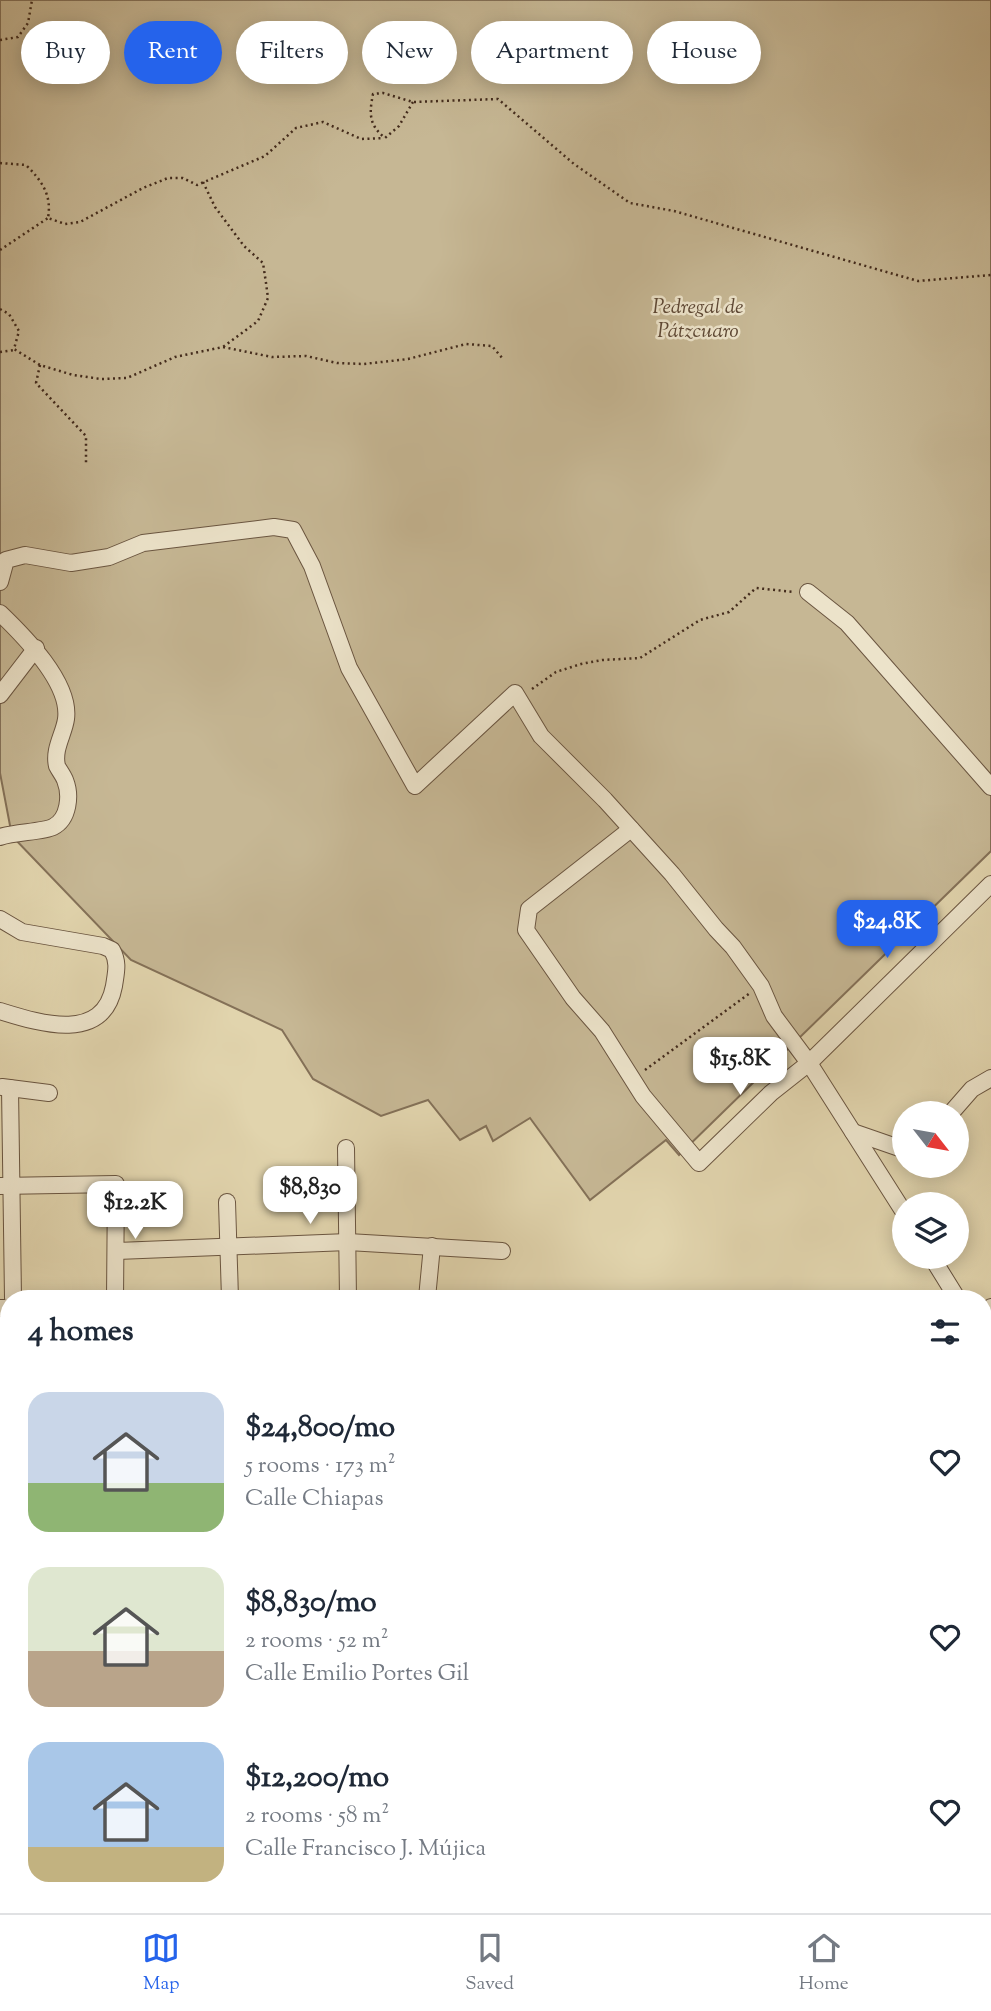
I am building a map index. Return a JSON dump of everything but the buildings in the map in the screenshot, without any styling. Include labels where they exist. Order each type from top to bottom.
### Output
[{"type":"street","points":[[0,582],[6,560],[25,555],[71,563],[109,557],[143,543],[254,528],[293,530],[312,566],[349,668],[415,786],[515,693],[541,736],[631,829],[733,947],[761,986],[774,1016],[809,1063],[892,1194]]},
{"type":"street","points":[[808,592],[847,623],[991,787]]},
{"type":"street","points":[[0,613],[36,648],[65,697],[66,719],[59,738],[57,765],[66,781],[69,802],[63,816],[53,827],[0,837]]},
{"type":"street","points":[[0,695],[36,648]]},
{"type":"street","points":[[631,829],[529,909],[526,930],[573,998],[602,1031],[643,1096],[699,1163],[761,1102],[809,1063],[991,884]]},
{"type":"street","points":[[0,919],[29,933],[103,946],[112,950],[118,961],[111,1001],[98,1015],[82,1025],[43,1024],[0,1011]]},
{"type":"street","points":[[962,1101],[972,1089],[991,1078]]},
{"type":"street","points":[[12,1290],[5,1186],[5,1087],[49,1093]]},
{"type":"street","points":[[853,1132],[892,1146]]},
{"type":"street","points":[[346,1148],[348,1290]]},
{"type":"street","points":[[5,1186],[116,1184],[116,1290]]},
{"type":"street","points":[[227,1202],[230,1290]]},
{"type":"street","points":[[117,1251],[348,1242],[502,1251]]},
{"type":"street","points":[[428,1290],[432,1246]]},
{"type":"street","points":[[939,1269],[952,1290]]},
{"type":"path","points":[[0,40],[18,37],[28,23],[32,0]]},
{"type":"path","points":[[385,138],[373,129],[369,112],[373,94],[383,93],[413,102],[498,99],[575,164],[630,203],[674,211],[918,281],[991,275]]},
{"type":"path","points":[[48,218],[65,224],[80,222],[143,188],[168,178],[183,178],[197,185],[265,156],[296,128],[323,122],[361,139],[385,138],[399,126],[413,102]]},
{"type":"path","points":[[0,163],[26,165],[40,178],[51,202],[48,218],[0,250]]},
{"type":"path","points":[[203,182],[215,206],[244,246],[263,263],[268,298],[258,321],[223,347]]},
{"type":"path","points":[[0,309],[9,314],[19,331],[14,349]]},
{"type":"path","points":[[0,352],[14,349],[40,365],[73,375],[101,379],[127,378],[175,357],[223,347],[272,357],[306,356],[337,363],[364,364],[408,359],[466,344],[492,346],[503,359]]},
{"type":"path","points":[[40,365],[36,383],[86,436],[86,464]]},
{"type":"path","points":[[515,693],[536,688],[556,672],[580,664],[640,657],[700,620],[729,612],[755,589],[808,592]]},
{"type":"path","points":[[634,1078],[761,986]]},
{"type":"green space","name":"Pedregal de Pátzcuaro","points":[[0,0],[991,0],[991,851],[679,1155],[666,1140],[590,1200],[530,1118],[493,1141],[486,1126],[460,1140],[428,1100],[381,1116],[313,1079],[282,1030],[131,960],[12,836],[0,773]]}]
